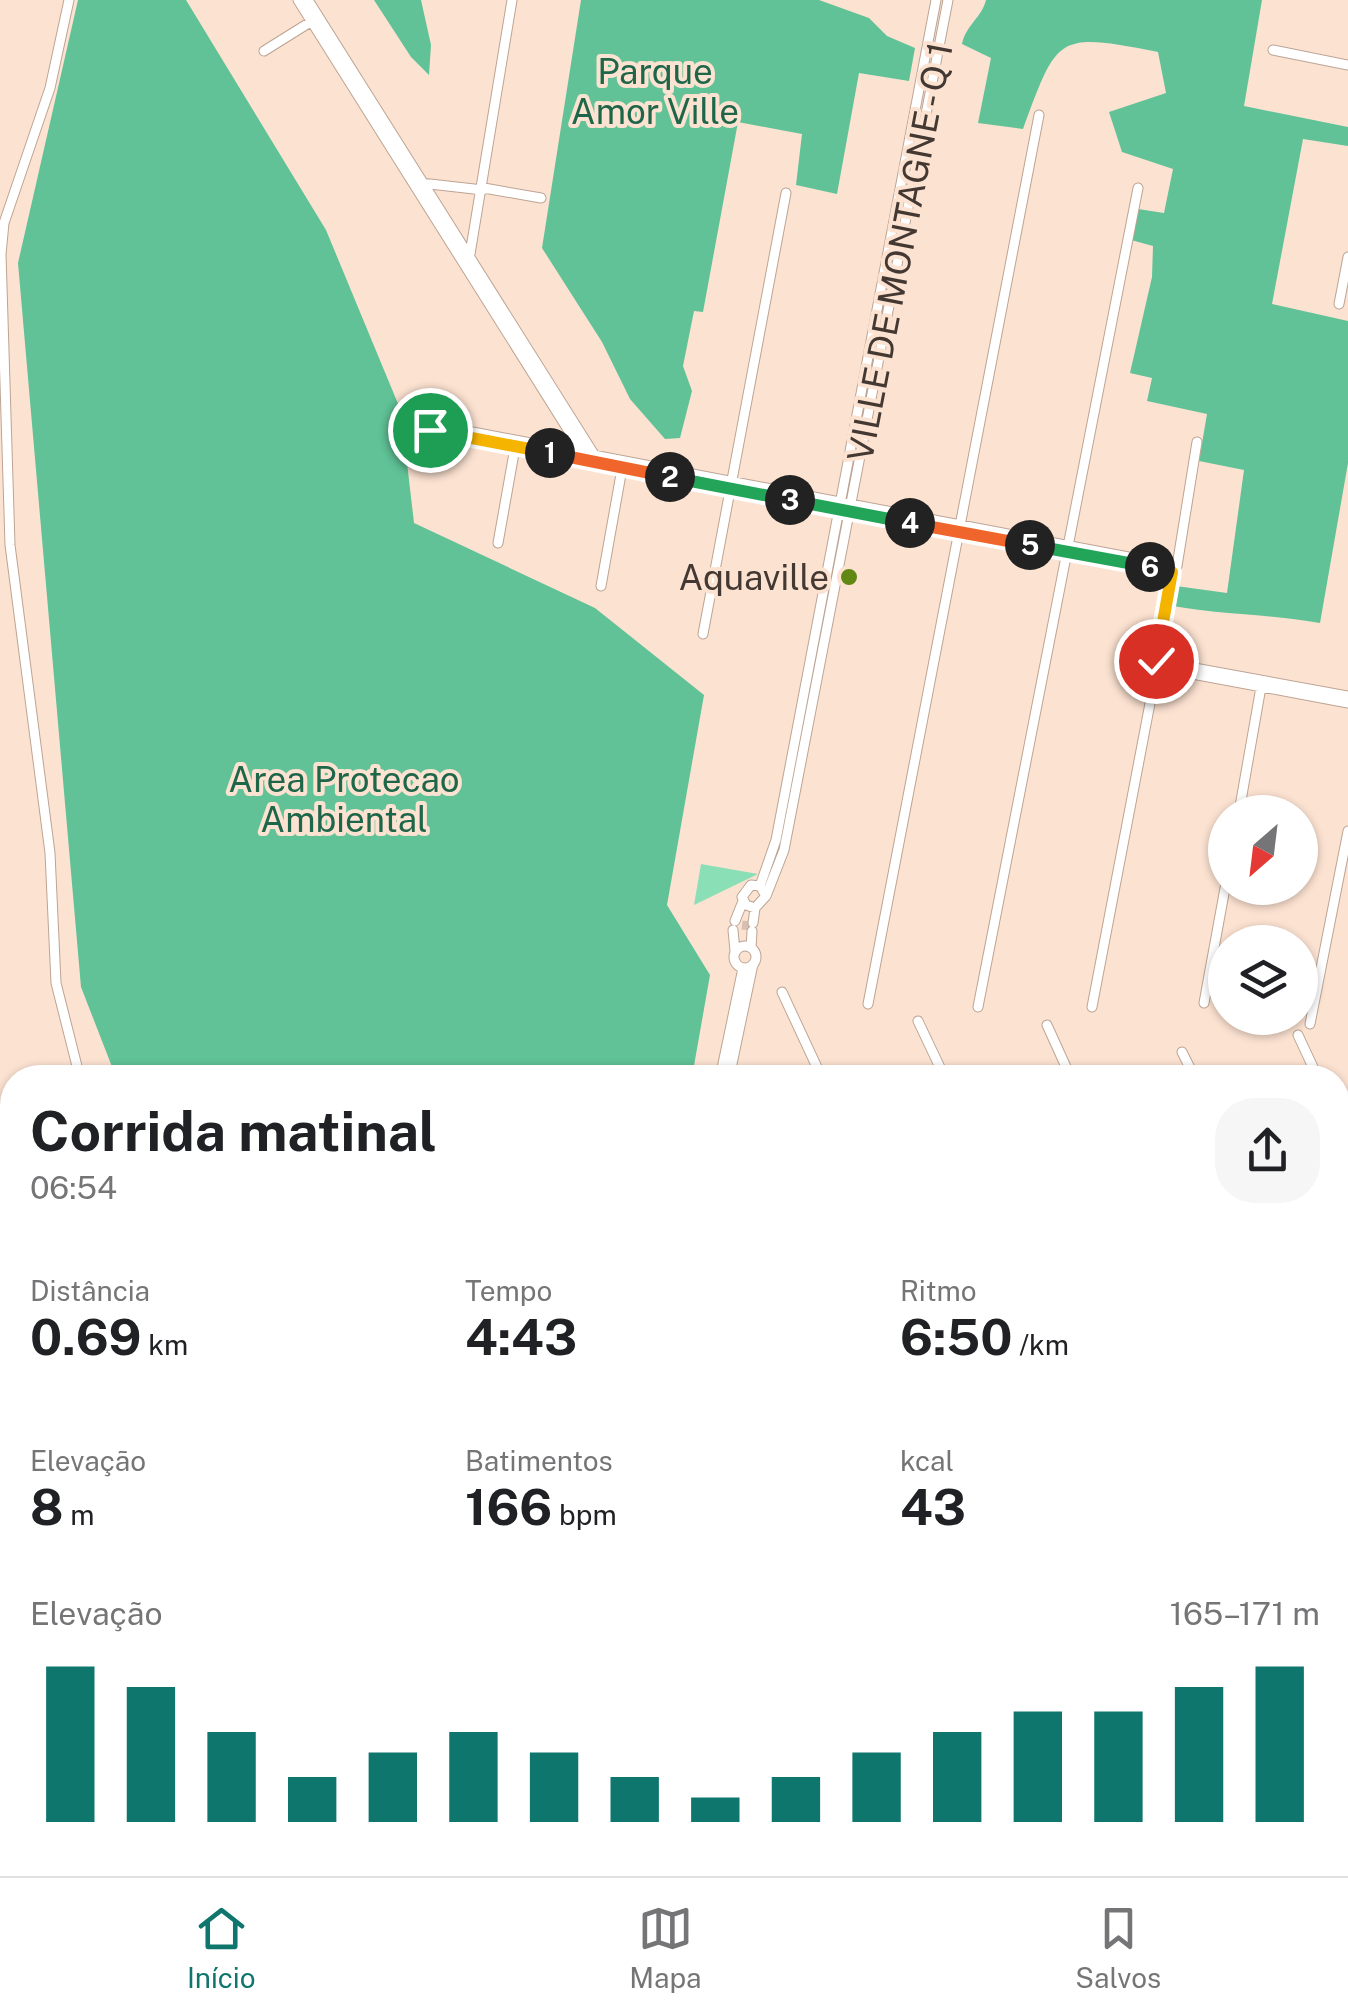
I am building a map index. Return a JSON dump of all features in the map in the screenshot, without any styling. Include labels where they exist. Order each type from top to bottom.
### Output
[{"type":"street","points":[[68,0],[50,88],[4,224],[1,272],[10,545],[50,853],[56,984],[77,1065]]},
{"type":"street","points":[[298,0],[419,183],[591,458]]},
{"type":"street","points":[[308,0],[318,26]]},
{"type":"street","points":[[468,260],[484,189],[512,0]]},
{"type":"street","name":"VILLE DE MONTAGNE - Q 1","points":[[845,507],[864,374],[936,0]]},
{"type":"street","name":"VILLE DE MONTAGNE - Q 1","points":[[845,507],[876,376],[948,0]]},
{"type":"street","points":[[264,51],[318,26]]},
{"type":"street","points":[[1273,50],[1348,65]]},
{"type":"street","points":[[868,1004],[1039,115]]},
{"type":"street","points":[[904,164],[916,167]]},
{"type":"street","points":[[419,183],[541,198]]},
{"type":"street","points":[[978,1006],[1138,188]]},
{"type":"street","points":[[703,634],[786,193]]},
{"type":"street","points":[[1339,304],[1348,257]]},
{"type":"street","points":[[864,374],[876,376]]},
{"type":"street","points":[[433,428],[1175,567]]},
{"type":"street","points":[[1092,1007],[1197,442]]},
{"type":"street","points":[[498,542],[515,444]]},
{"type":"street","points":[[601,586],[622,464]]},
{"type":"street","points":[[748,966],[735,963],[734,926],[763,891],[774,851],[794,772],[845,507]]},
{"type":"street","points":[[1158,666],[1348,704]]},
{"type":"street","points":[[1262,685],[1348,696]]},
{"type":"street","points":[[1242,795],[1262,685]]},
{"type":"street","points":[[1318,983],[1348,831]]},
{"type":"street","points":[[731,1065],[748,966],[747,887],[763,891]]},
{"type":"street","points":[[1204,1003],[1222,905]]},
{"type":"street","points":[[734,951],[749,946]]},
{"type":"street","points":[[723,1065],[748,966]]},
{"type":"street","points":[[782,992],[816,1065]]},
{"type":"street","points":[[918,1021],[939,1065]]},
{"type":"street","points":[[1046,1025],[1065,1065]]},
{"type":"street","points":[[1298,1035],[1312,1065]]},
{"type":"street","points":[[1182,1052],[1188,1065]]},
{"type":"green space","name":"Area Protecao Ambiental","points":[[78,0],[186,0],[326,230],[401,411],[414,523],[595,608],[704,695],[667,905],[710,975],[694,1065],[111,1065],[81,987],[18,263]]},
{"type":"green space","points":[[374,0],[421,0],[431,45],[429,75],[411,57]]},
{"type":"green space","name":"Parque Amor Ville","points":[[581,0],[819,0],[869,18],[887,36],[915,48],[909,81],[859,73],[837,194],[796,185],[802,134],[738,122],[703,312],[694,311],[683,366],[692,391],[680,438],[665,439],[630,399],[602,342],[542,248]]},
{"type":"green space","points":[[986,0],[1262,0],[1244,106],[1348,127],[1348,146],[1303,139],[1272,304],[1348,321],[1348,463],[1320,623],[1173,606],[1176,586],[1227,593],[1244,470],[1199,461],[1207,414],[1147,401],[1152,378],[1130,373],[1152,277],[1153,246],[1131,240],[1138,209],[1164,213],[1173,169],[1122,152],[1109,112],[1166,93],[1158,52],[1099,42],[1065,48],[1045,74],[1023,129],[978,123],[991,58],[962,44]]},
{"type":"green space","points":[[701,864],[758,874],[694,905]]},
{"type":"tunnel","points":[[746,930],[747,921]]},
{"type":"place","name":"Aquaville","points":[[849,577]]},
{"type":"route","points":[[430,430],[1172,572],[1156,661]]}]
